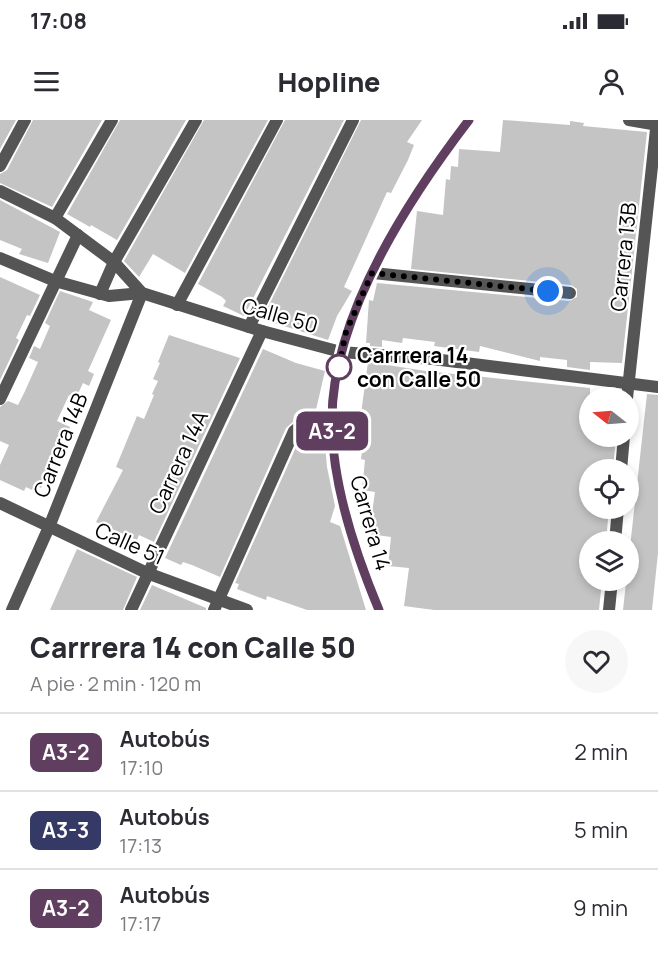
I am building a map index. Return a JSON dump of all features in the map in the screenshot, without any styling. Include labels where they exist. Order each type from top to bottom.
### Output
[{"type":"main road","name":"Carrera 14","points":[[379,610],[364,573],[336,469],[332,424],[341,352],[346,332],[372,273],[410,205],[469,120]]},
{"type":"street","points":[[0,166],[25,120]]},
{"type":"street","points":[[55,218],[112,120]]},
{"type":"street","points":[[100,294],[114,262],[196,120]]},
{"type":"street","points":[[177,305],[278,120]]},
{"type":"street","points":[[249,327],[353,120]]},
{"type":"street","points":[[629,120],[657,123]]},
{"type":"street","name":"Carrera 13B","points":[[628,387],[657,123]]},
{"type":"street","name":"Calle 50","points":[[0,190],[55,218],[114,262],[142,293],[262,331],[341,352],[433,359],[658,387]]},
{"type":"street","points":[[0,399],[78,235]]},
{"type":"street","points":[[0,258],[55,281],[100,294],[109,296],[142,293]]},
{"type":"street","points":[[372,273],[570,293]]},
{"type":"street","name":"Carrera 14B","points":[[12,610],[49,527],[142,293]]},
{"type":"street","name":"Carrera 14A","points":[[131,610],[262,331]]},
{"type":"street","points":[[216,606],[297,427],[306,421],[332,424]]},
{"type":"street","name":"Calle 51","points":[[0,503],[216,606],[247,610]]},
{"type":"street","points":[[609,610],[611,591]]},
{"type":"building","points":[[0,120],[16,120],[0,149]]},
{"type":"building","points":[[33,120],[102,120],[52,207],[0,183],[0,174],[7,170]]},
{"type":"building","points":[[120,120],[186,120],[117,240],[67,214]]},
{"type":"building","points":[[204,120],[268,120],[185,273],[153,254],[139,277],[124,261]]},
{"type":"building","points":[[285,120],[344,120],[244,316],[223,306],[226,301],[222,297],[198,284]]},
{"type":"building","points":[[361,120],[422,120],[407,142],[414,145],[408,160],[391,193],[387,192],[344,287],[352,291],[337,316],[328,340],[262,319]]},
{"type":"building","points":[[503,120],[570,125],[570,121],[584,123],[583,126],[647,132],[622,363],[590,362],[590,370],[567,367],[567,360],[540,357],[540,361],[480,346],[479,352],[434,346],[435,342],[403,338],[402,343],[382,340],[382,347],[370,346],[370,343],[366,343],[369,300],[373,301],[377,283],[569,301],[577,297],[577,289],[571,285],[411,269],[417,211],[443,215],[446,179],[450,180],[451,166],[458,167],[459,149],[500,152]]},
{"type":"building","points":[[0,200],[60,232],[48,263],[19,254],[22,249],[0,240]]},
{"type":"building","points":[[0,277],[40,295],[16,338],[19,340],[0,380]]},
{"type":"building","points":[[60,291],[93,302],[89,310],[111,320],[88,371],[94,374],[89,386],[83,383],[76,398],[69,395],[57,421],[70,427],[65,438],[63,437],[41,488],[35,485],[32,490],[26,487],[24,491],[0,480],[0,465],[9,445],[0,441],[0,407],[8,401],[18,405],[38,362],[29,358],[34,346],[40,349],[50,326],[45,323]]},
{"type":"building","points":[[169,335],[240,358],[154,542],[139,535],[137,540],[96,522],[123,470],[116,467],[137,416],[144,419],[154,395],[152,394],[158,381],[153,379]]},
{"type":"building","points":[[263,349],[296,363],[325,371],[315,414],[303,413],[286,428],[220,577],[192,565],[183,562],[181,565],[165,558]]},
{"type":"building","points":[[368,362],[426,371],[580,387],[579,447],[615,447],[614,459],[579,459],[579,519],[608,519],[607,531],[579,531],[579,591],[601,591],[599,610],[434,610],[404,606],[409,568],[388,566],[391,537],[369,534],[375,492],[362,490],[365,460],[361,459],[366,422],[360,421]]},
{"type":"building","points":[[647,394],[658,395],[658,553],[652,610],[623,610],[625,591],[639,591],[639,531],[632,531],[633,519],[639,519],[639,466]]},
{"type":"building","points":[[309,430],[324,433],[327,467],[335,506],[330,522],[340,526],[366,610],[307,610],[267,596],[266,600],[237,589],[239,584],[235,583],[301,436]]},
{"type":"building","points":[[77,549],[137,577],[123,610],[50,610]]},
{"type":"building","points":[[152,585],[206,608],[206,610],[140,610]]},
{"type":"bus line","name":"A3-2","points":[[379,610],[364,573],[336,469],[332,424],[341,352],[346,332],[372,273],[410,205],[469,120]]},
{"type":"place","name":"Carrrera 14 con Calle 50","points":[[339,367]]},
{"type":"route","points":[[339,367],[338,371],[346,332],[372,273],[548,291]]}]
